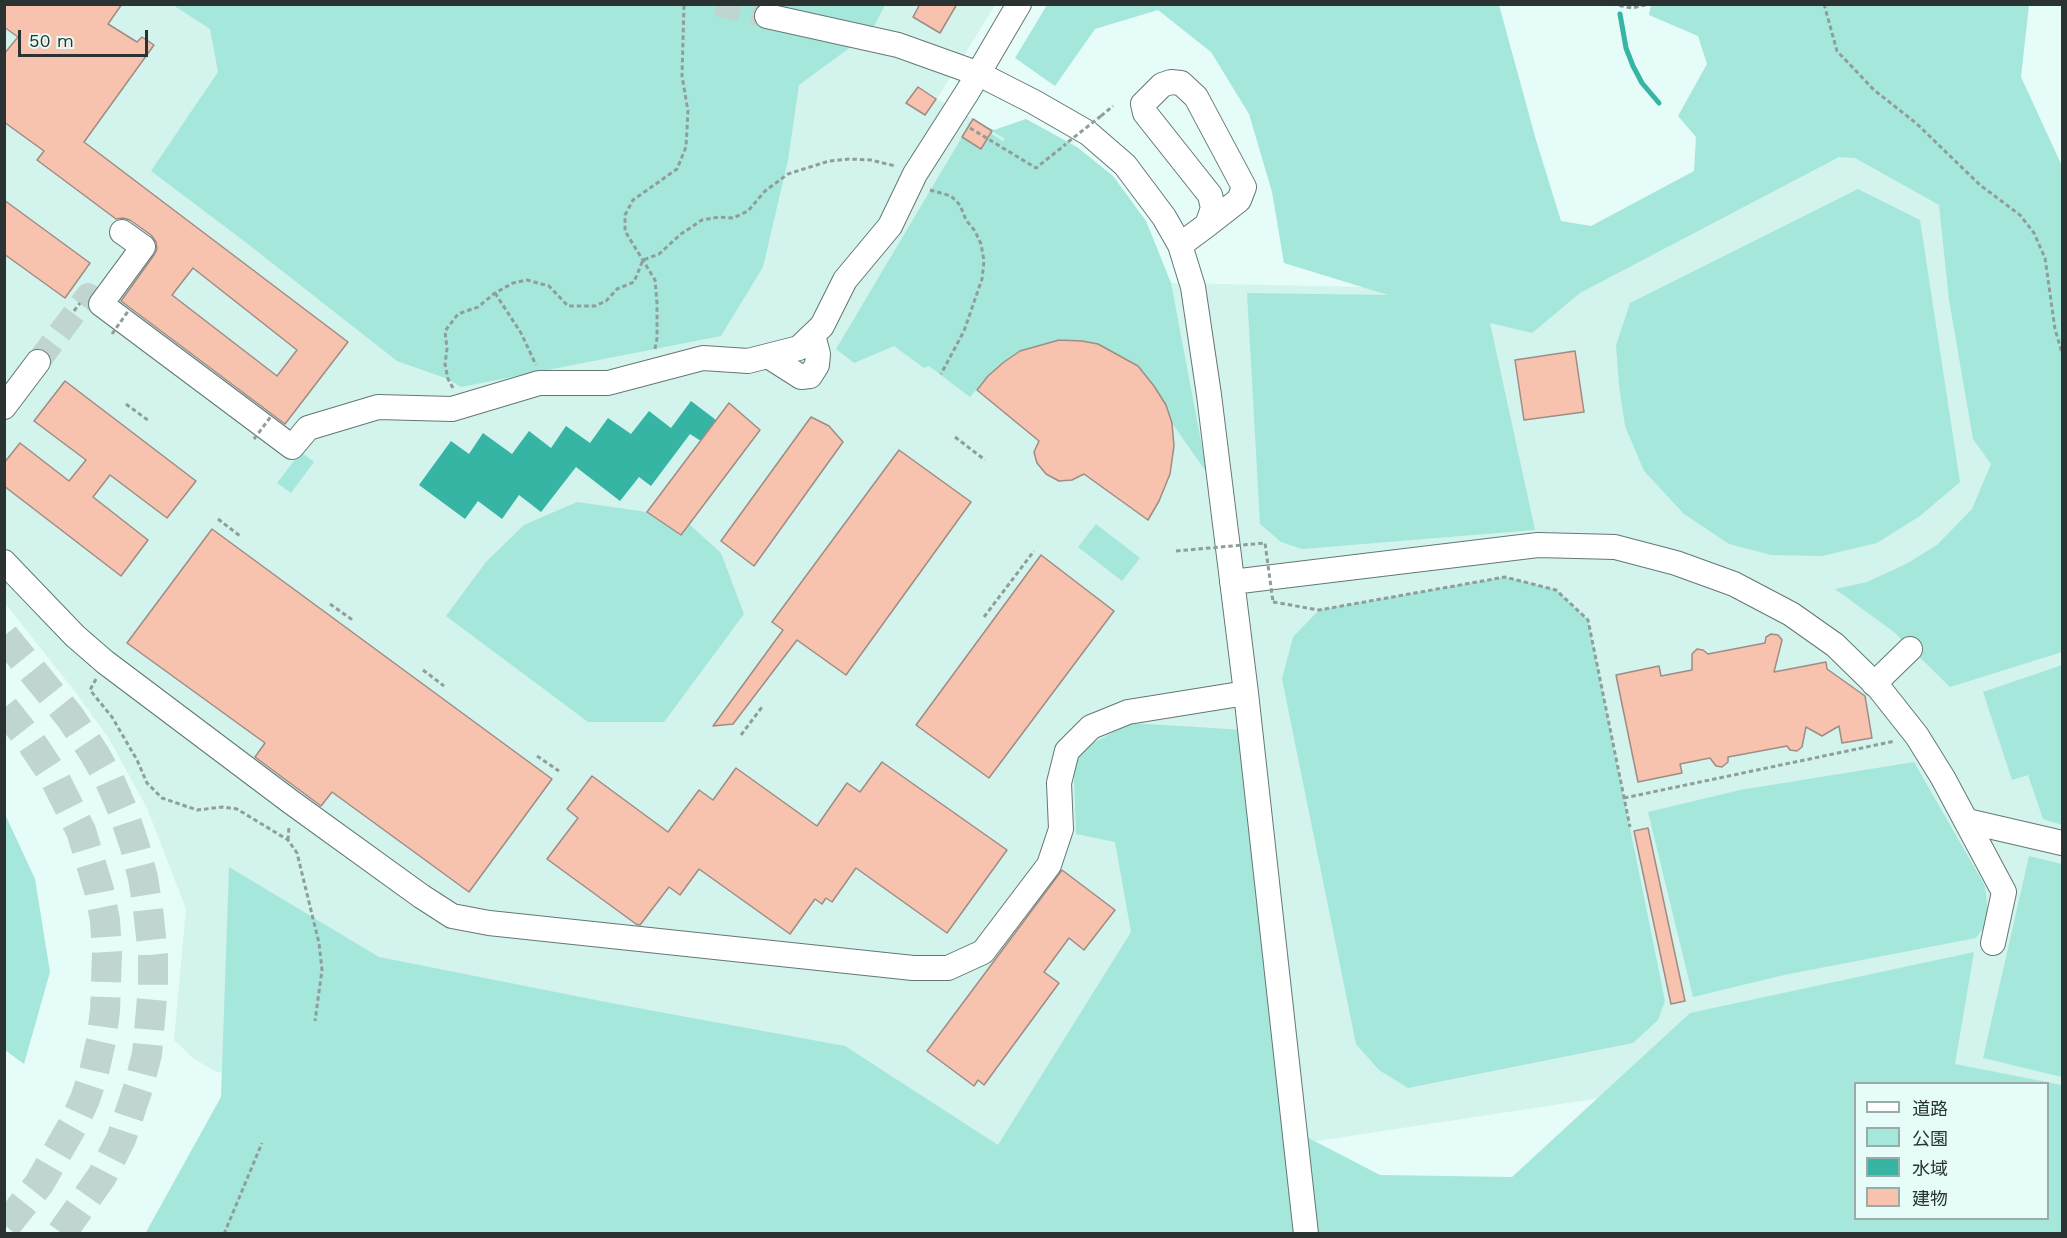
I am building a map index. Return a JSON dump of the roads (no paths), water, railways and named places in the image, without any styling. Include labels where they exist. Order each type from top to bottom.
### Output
[{"type":"street","points":[[122,232],[143,247],[97,301],[292,447],[308,428],[378,406],[452,409],[540,383],[608,383],[703,358],[748,361],[768,356],[799,348],[822,326],[845,280],[890,226],[915,174],[1019,4]]},
{"type":"street","points":[[767,16],[898,45],[978,74],[1034,102],[1088,133],[1125,165],[1146,191],[1180,245],[1193,287],[1200,331],[1246,693],[1306,1233]]},
{"type":"street","points":[[1180,245],[1207,225],[1239,200],[1244,187],[1196,98],[1181,83],[1171,82],[1162,85],[1143,104],[1144,113],[1210,195],[1213,208],[1207,225]]},
{"type":"street","points":[[4,406],[38,362]]},
{"type":"street","points":[[1232,582],[1538,544],[1615,547],[1676,563],[1734,584],[1791,614],[1835,645],[1874,684],[1917,736],[2004,892],[1993,943]]},
{"type":"street","points":[[4,562],[75,636],[105,662],[291,802],[452,916],[489,923],[913,968],[948,968],[983,952],[1049,865],[1061,829],[1059,783],[1067,751],[1091,727],[1128,711],[1246,693]]},
{"type":"street","points":[[1874,684],[1910,649]]},
{"type":"street","points":[[1966,821],[2062,843]]},
{"type":"water","points":[[691,401],[716,420],[701,441],[690,434],[651,486],[639,477],[620,501],[576,467],[541,512],[519,495],[502,519],[478,501],[465,519],[419,485],[451,441],[469,454],[483,433],[512,454],[529,431],[551,448],[566,426],[590,443],[608,418],[631,434],[649,411],[671,428]]},
{"type":"waterway","points":[[1620,14],[1626,48],[1633,66],[1642,83],[1659,103]]},
{"type":"tunnel","points":[[717,4],[767,16]]},
{"type":"tunnel","points":[[38,362],[88,295],[93,298]]},
{"type":"tunnel","points":[[4,636],[70,717],[110,781],[123,811],[143,878],[153,955],[153,987],[147,1054],[139,1085],[121,1139],[102,1176],[61,1234]]},
{"type":"tunnel","points":[[4,708],[53,775],[81,831],[99,890],[105,920],[107,953],[105,1011],[101,1041],[85,1099],[39,1184],[4,1228]]}]
